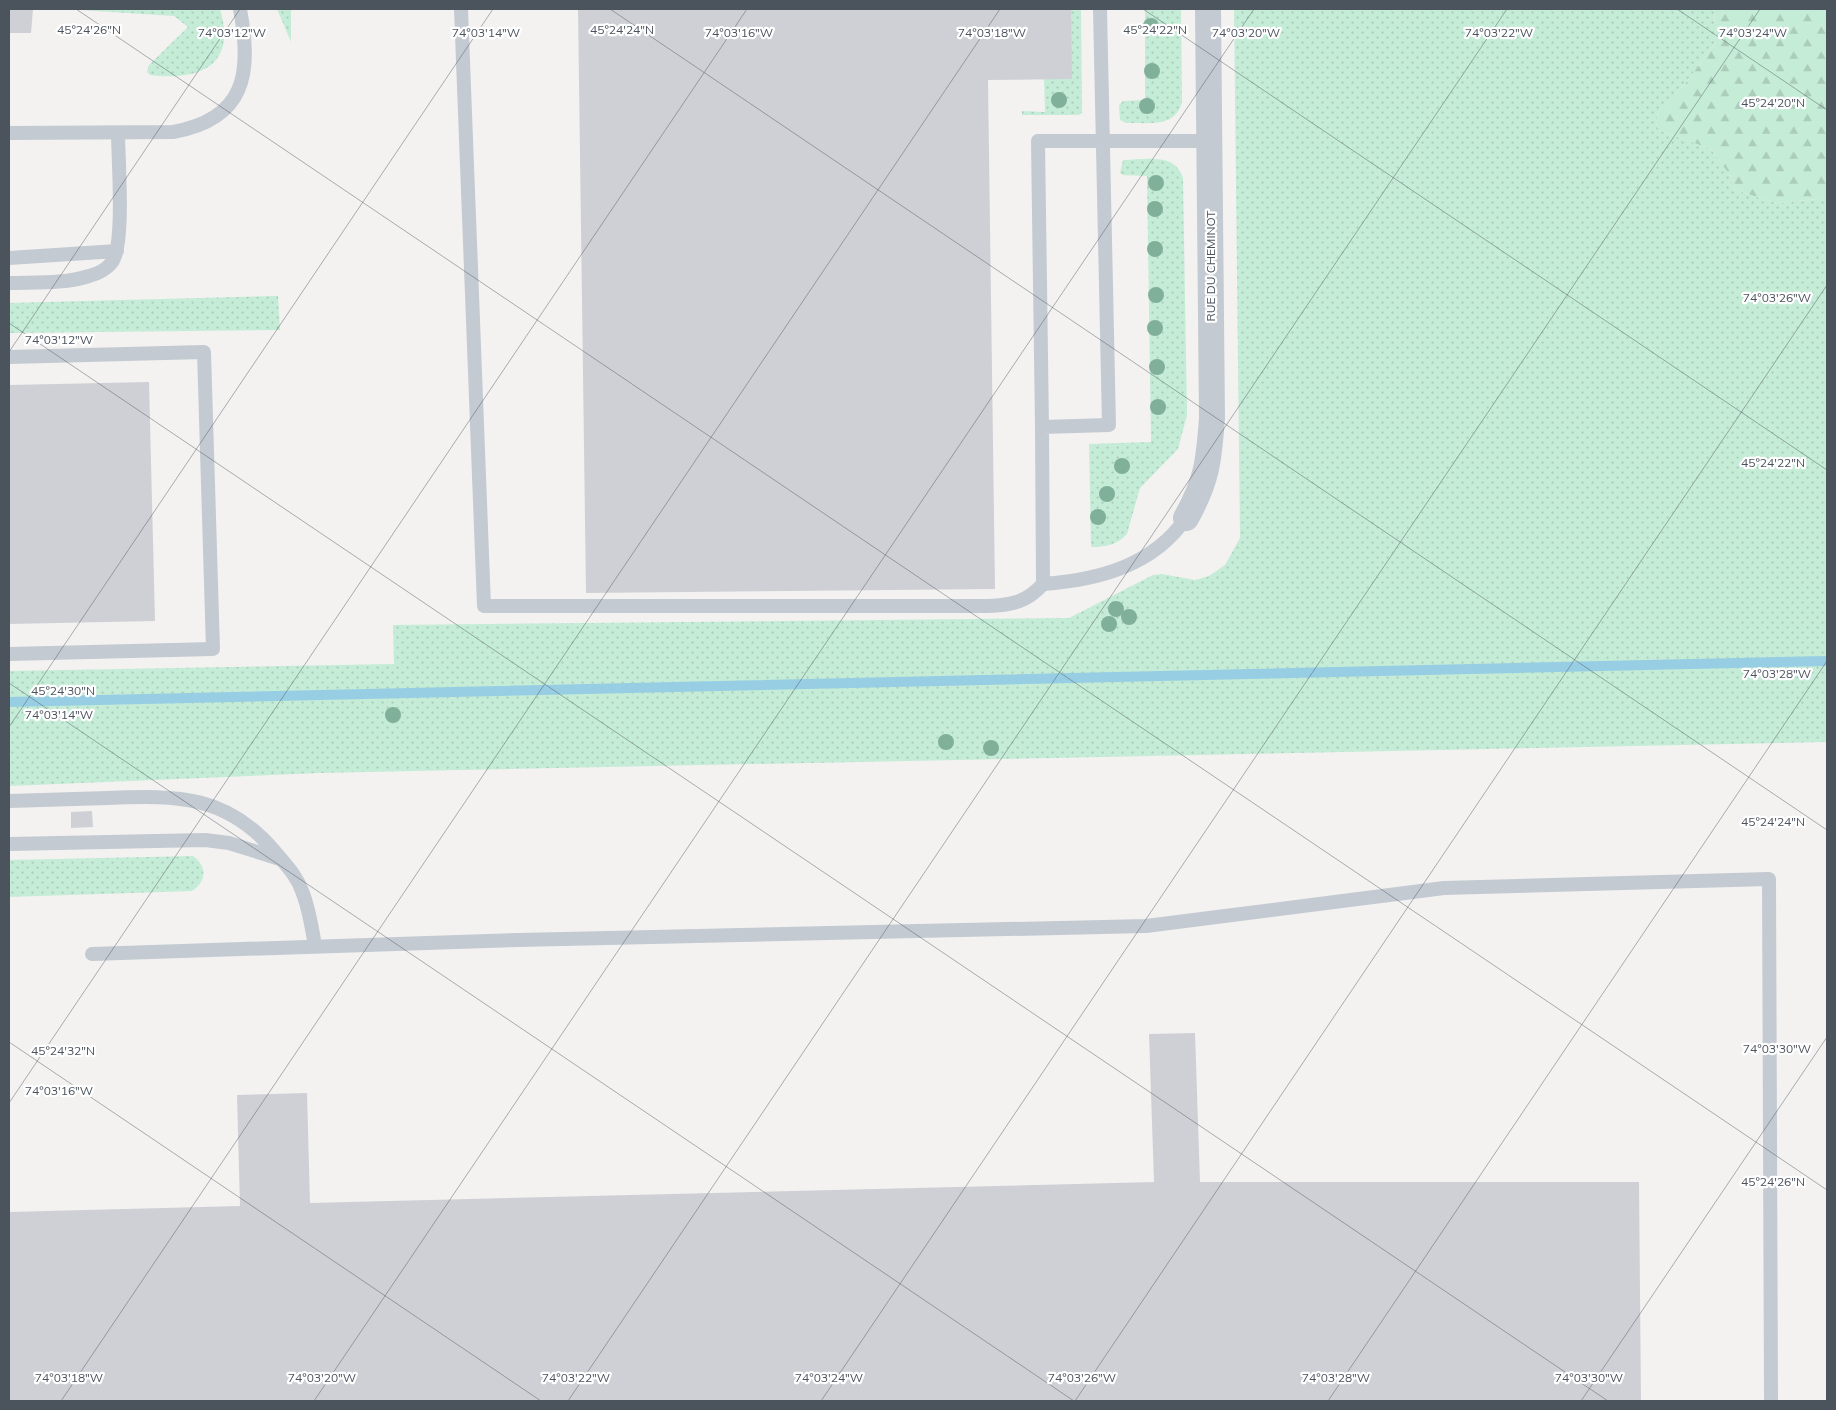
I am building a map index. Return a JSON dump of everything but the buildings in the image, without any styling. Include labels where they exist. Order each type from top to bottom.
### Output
[{"type":"street","name":"RUE DU CHEMINOT","points":[[1186,518],[1200,493],[1207,472],[1212,418],[1208,9]]},
{"type":"lane","points":[[9,133],[173,132],[196,128],[217,116],[233,100],[243,81],[246,59],[240,9]]},
{"type":"lane","points":[[462,9],[484,606],[997,606],[1022,602],[1033,595],[1043,584],[1038,140],[1210,142]]},
{"type":"lane","points":[[1042,427],[1109,425],[1100,9]]},
{"type":"lane","points":[[9,284],[67,280],[89,276],[102,270],[112,262],[117,251],[118,132]]},
{"type":"lane","points":[[9,258],[117,251]]},
{"type":"lane","points":[[9,357],[204,352],[213,648],[9,654]]},
{"type":"lane","points":[[1043,584],[1079,581],[1128,565],[1168,540],[1186,518]]},
{"type":"lane","points":[[9,801],[156,796],[196,802],[216,808],[250,826],[293,873],[302,890],[316,946]]},
{"type":"lane","points":[[9,844],[205,840],[236,845],[281,859]]},
{"type":"lane","points":[[92,954],[316,946],[1146,926],[1444,888],[1769,879],[1771,1401]]},
{"type":"green space","points":[[64,9],[220,9],[224,28],[223,44],[219,57],[210,66],[199,72],[168,76],[150,75],[147,72],[149,65],[188,27],[174,16]]},
{"type":"green space","points":[[277,9],[291,9],[291,42]]},
{"type":"green space","points":[[1071,9],[1081,9],[1082,113],[1079,115],[1022,115],[1022,111],[1045,112],[1044,79],[1071,79]]},
{"type":"green space","points":[[1145,9],[1181,9],[1182,102],[1173,117],[1167,120],[1152,123],[1126,123],[1120,120],[1119,105],[1123,101],[1145,100]]},
{"type":"green space","points":[[1234,9],[1714,9],[1716,42],[1685,84],[1658,113],[1656,129],[1711,149],[1729,174],[1735,190],[1777,203],[1827,198],[1827,742],[319,773],[9,786],[9,671],[394,664],[393,625],[1069,618],[1153,575],[1162,574],[1195,580],[1209,576],[1225,565],[1240,538]]},
{"type":"green space","points":[[1714,9],[1827,9],[1827,198],[1777,203],[1735,190],[1729,174],[1711,149],[1656,129],[1658,113],[1685,84],[1716,42]]},
{"type":"green space","points":[[1158,159],[1166,161],[1173,164],[1179,170],[1183,178],[1187,415],[1178,449],[1140,488],[1127,534],[1119,541],[1110,545],[1091,547],[1089,444],[1151,442],[1147,176],[1123,175],[1120,173],[1123,160]]},
{"type":"green space","points":[[278,296],[280,330],[9,333],[9,303]]},
{"type":"green space","points":[[193,856],[201,865],[203,874],[200,883],[192,891],[9,897],[9,860]]},
{"type":"waterway","points":[[9,702],[1827,661]]}]
